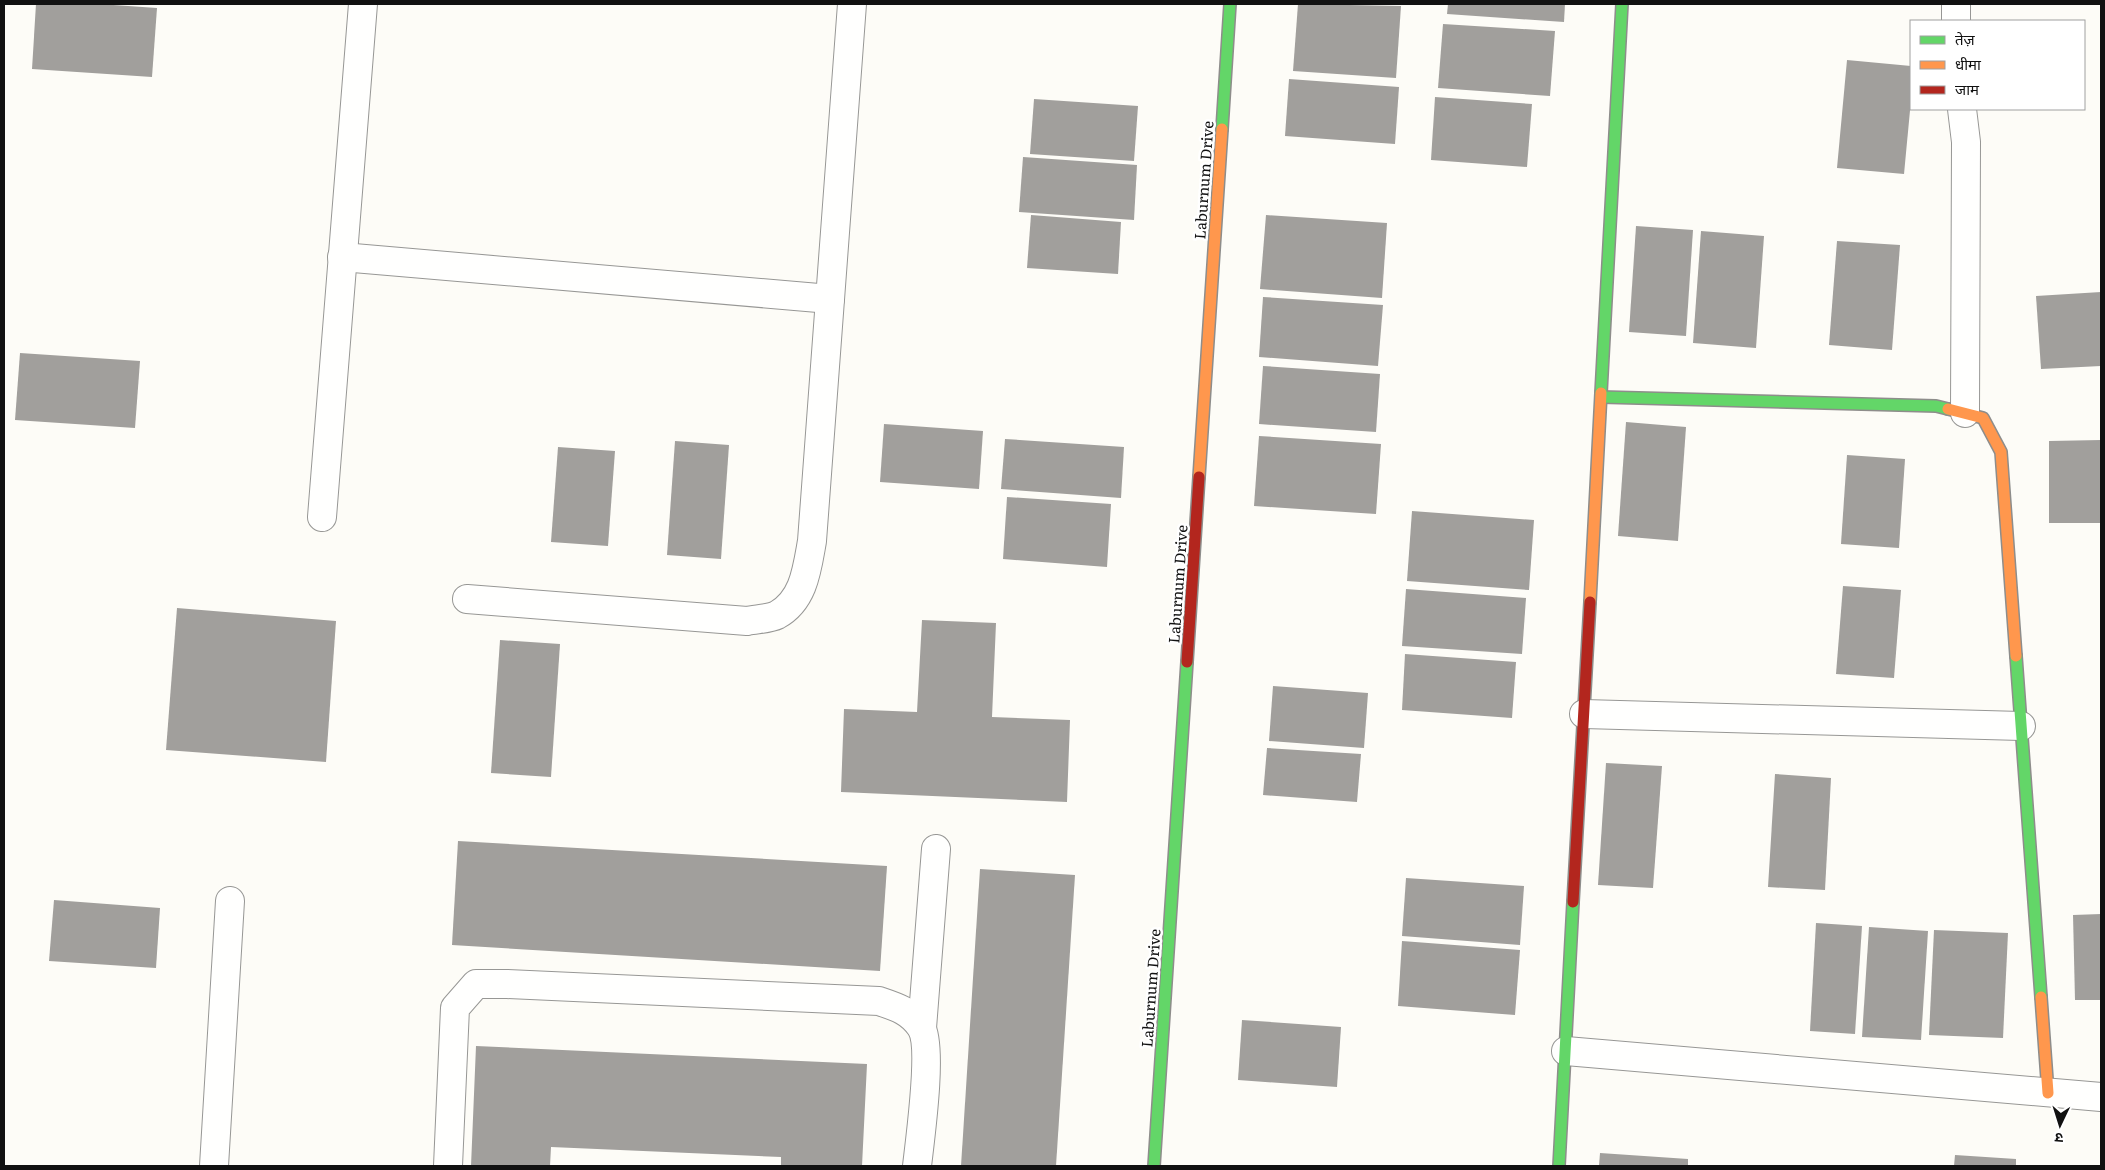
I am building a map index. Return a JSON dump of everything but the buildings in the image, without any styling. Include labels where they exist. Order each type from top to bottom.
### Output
[{"type":"street","points":[[322,517],[363,4]]},
{"type":"street","points":[[467,599],[747,621],[776,616],[796,600],[807,573],[812,541],[852,4]]},
{"type":"street","name":"Laburnum Drive","points":[[1154,1166],[1230,4]]},
{"type":"street","points":[[1558,1166],[1566,1052],[1622,4]]},
{"type":"street","points":[[1956,4],[1956,20]]},
{"type":"street","points":[[1962,110],[1966,142],[1965,413]]},
{"type":"street","points":[[342,257],[830,299]]},
{"type":"street","points":[[1601,397],[1936,406],[1983,418],[2001,452],[2048,1093]]},
{"type":"street","points":[[1584,714],[2021,726]]},
{"type":"street","points":[[918,1166],[926,1053],[922,1028],[936,849]]},
{"type":"street","points":[[214,1166],[230,902]]},
{"type":"street","points":[[448,1166],[455,1008],[476,984],[880,1001],[905,1010],[922,1028]]},
{"type":"street","points":[[1566,1052],[2101,1097]]},
{"type":"traffic: fast","points":[[1222,129],[1230,4]]},
{"type":"traffic: fast","points":[[1601,393],[1622,4]]},
{"type":"traffic: fast","points":[[1601,397],[1936,406],[1948,409]]},
{"type":"traffic: fast","points":[[2016,656],[2041,997]]},
{"type":"traffic: fast","points":[[1154,1166],[1187,662]]},
{"type":"traffic: fast","points":[[1559,1166],[1573,902]]},
{"type":"traffic: slow","points":[[1199,477],[1222,129]]},
{"type":"traffic: slow","points":[[1590,602],[1601,393]]},
{"type":"traffic: slow","points":[[1948,409],[1983,418],[2001,452],[2016,656]]},
{"type":"traffic: slow","points":[[2041,997],[2048,1093]]},
{"type":"traffic: jam","points":[[1187,662],[1199,477]]},
{"type":"traffic: jam","points":[[1573,902],[1590,602]]}]
